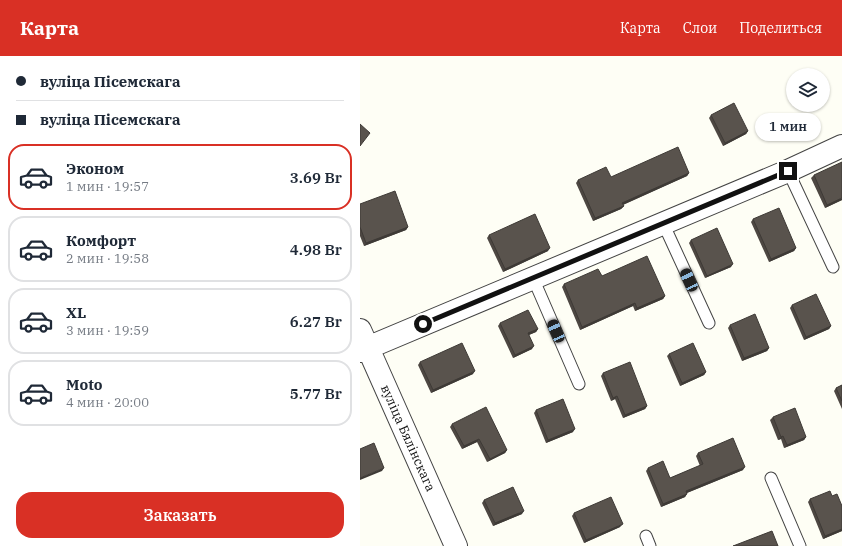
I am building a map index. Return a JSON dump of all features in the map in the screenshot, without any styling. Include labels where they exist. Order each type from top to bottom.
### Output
[{"type":"street","points":[[363,343],[533,278],[788,171],[842,146]]},
{"type":"street","name":"вуліца Бялінскага","points":[[363,343],[456,546]]},
{"type":"lane","points":[[788,171],[833,267]]},
{"type":"lane","points":[[663,223],[709,323]]},
{"type":"lane","points":[[533,278],[580,384]]},
{"type":"lane","points":[[771,478],[800,546]]},
{"type":"lane","points":[[646,536],[650,546]]},
{"type":"building","points":[[734,103],[748,131],[725,143],[711,115]]},
{"type":"building","points":[[360,124],[370,133],[360,146]]},
{"type":"building","points":[[678,147],[689,173],[622,203],[624,206],[595,218],[578,180],[606,167],[611,177]]},
{"type":"building","points":[[842,162],[842,198],[827,205],[814,175]]},
{"type":"building","points":[[395,191],[408,227],[366,243],[360,227],[360,204]]},
{"type":"building","points":[[779,208],[796,248],[771,259],[753,219]]},
{"type":"building","points":[[535,214],[550,248],[505,269],[489,235]]},
{"type":"building","points":[[717,228],[733,264],[707,276],[691,240]]},
{"type":"building","points":[[647,256],[665,296],[637,308],[635,303],[582,327],[564,284],[598,269],[602,276]]},
{"type":"building","points":[[816,294],[831,326],[806,337],[792,305]]},
{"type":"building","points":[[528,310],[538,329],[528,333],[534,346],[515,355],[500,323]]},
{"type":"building","points":[[755,314],[769,348],[744,358],[730,325]]},
{"type":"building","points":[[462,343],[475,371],[433,390],[420,362]]},
{"type":"building","points":[[693,343],[706,372],[682,383],[669,354]]},
{"type":"building","points":[[630,362],[647,406],[625,415],[617,396],[613,398],[603,373]]},
{"type":"building","points":[[842,385],[842,401],[836,388]]},
{"type":"building","points":[[563,399],[575,429],[548,440],[536,410]]},
{"type":"building","points":[[486,407],[507,450],[490,459],[479,439],[464,446],[452,424]]},
{"type":"building","points":[[795,408],[806,437],[787,445],[783,436],[781,437],[773,417]]},
{"type":"building","points":[[733,438],[745,467],[686,491],[687,494],[663,504],[648,468],[663,461],[670,478],[703,464],[698,453]]},
{"type":"building","points":[[374,443],[384,468],[360,478],[360,449]]},
{"type":"building","points":[[513,487],[524,511],[495,523],[484,500]]},
{"type":"building","points":[[830,491],[832,496],[837,494],[842,506],[842,529],[825,536],[810,499]]},
{"type":"building","points":[[611,497],[623,524],[586,540],[574,513]]},
{"type":"building","points":[[772,531],[778,546],[733,546]]},
{"type":"route","points":[[423,324],[788,171]]}]
